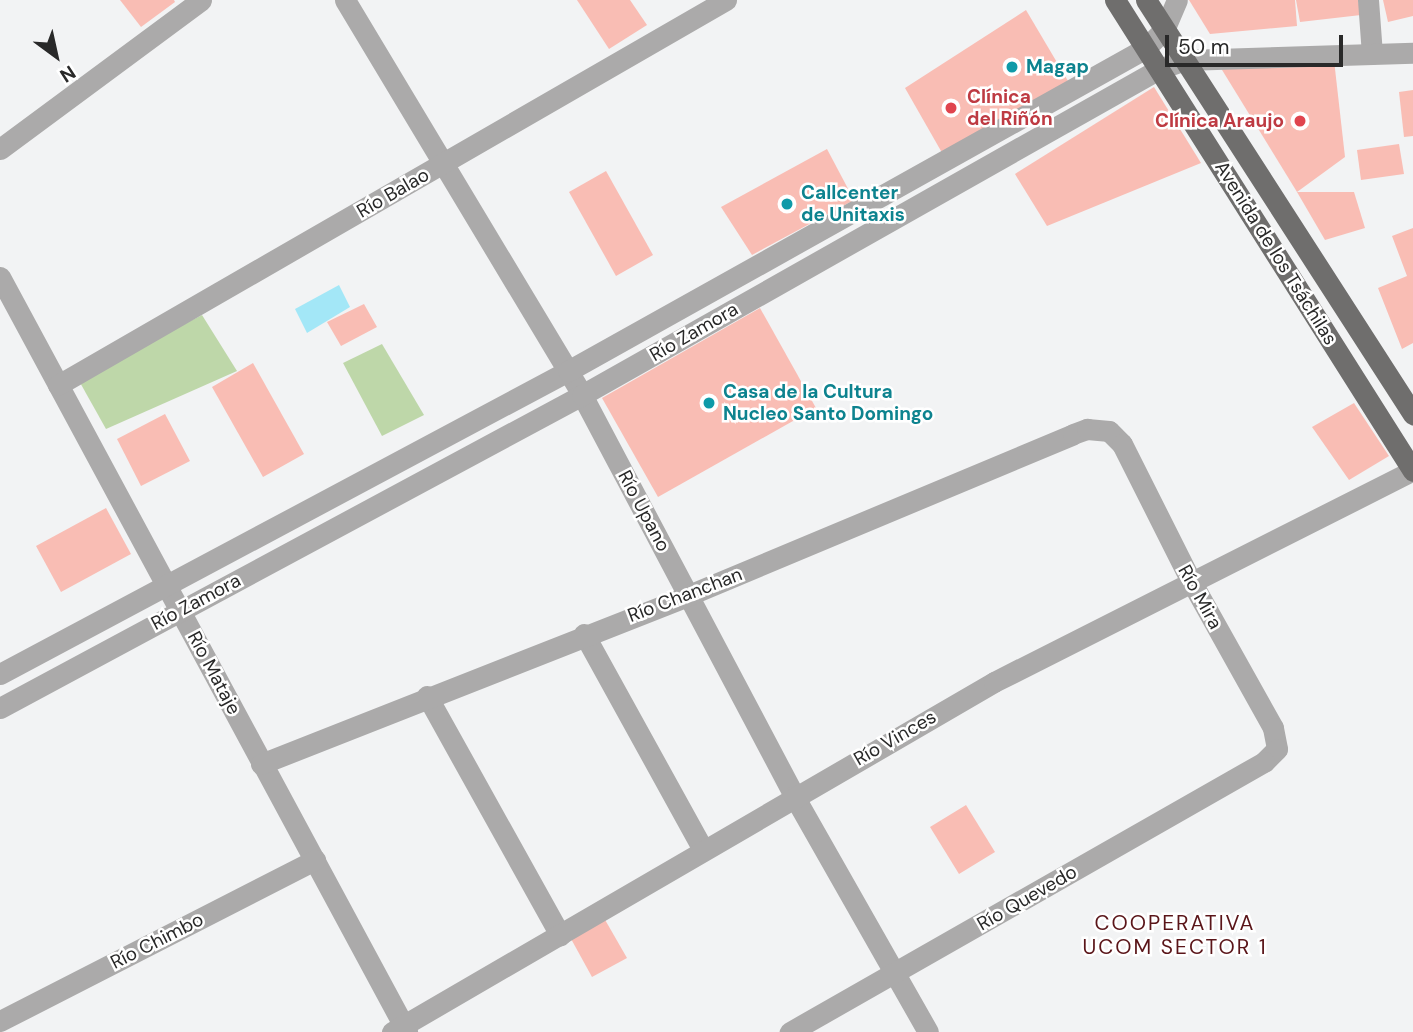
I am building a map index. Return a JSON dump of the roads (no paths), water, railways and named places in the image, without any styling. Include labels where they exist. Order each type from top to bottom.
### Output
[{"type":"main road","name":"Avenida de los Tsáchilas","points":[[1115,0],[1413,470]]},
{"type":"main road","name":"Avenida de los Tsáchilas","points":[[1146,0],[1413,414]]},
{"type":"street","points":[[0,149],[201,0]]},
{"type":"street","name":"Río Upano","points":[[345,0],[568,371],[794,796],[928,1032]]},
{"type":"street","name":"Río Balao","points":[[58,385],[726,0]]},
{"type":"street","points":[[1165,28],[1177,0]]},
{"type":"street","points":[[1368,0],[1372,54]]},
{"type":"street","name":"Río Zamora","points":[[0,674],[568,371],[1146,48],[1165,28]]},
{"type":"street","name":"Río Zamora","points":[[0,708],[582,396],[1159,69],[1185,60],[1413,53]]},
{"type":"street","name":"Río Mataje","points":[[0,277],[314,860],[401,1030]]},
{"type":"street","name":"Río Chanchan","points":[[261,764],[584,634],[689,595],[1073,434],[1087,429],[1109,431]]},
{"type":"street","name":"Río Mira","points":[[1109,431],[1132,463],[1191,582],[1273,728],[1277,749],[1264,762]]},
{"type":"street","name":"Río Vinces","points":[[401,1030],[702,848],[994,682],[1413,470]]},
{"type":"street","points":[[584,634],[702,848]]},
{"type":"street","points":[[427,696],[560,935]]},
{"type":"street","name":"Río Quevedo","points":[[790,1032],[1264,762]]},
{"type":"street","name":"Río Chimbo","points":[[0,1021],[314,860]]},
{"type":"water","points":[[339,285],[350,307],[307,333],[295,309]]},
{"type":"place","name":"Magap","points":[[1012,67]]},
{"type":"place","name":"Clínica del Riñón","points":[[951,108]]},
{"type":"place","name":"Clínica Araujo","points":[[1300,121]]},
{"type":"place","name":"Callcenter de Unitaxis","points":[[787,204]]},
{"type":"place","name":"Casa de la Cultura Nucleo Santo Domingo","points":[[709,403]]},
{"type":"district","name":"COOPERATIVA UCOM SECTOR 1","points":[[1175,935]]}]
